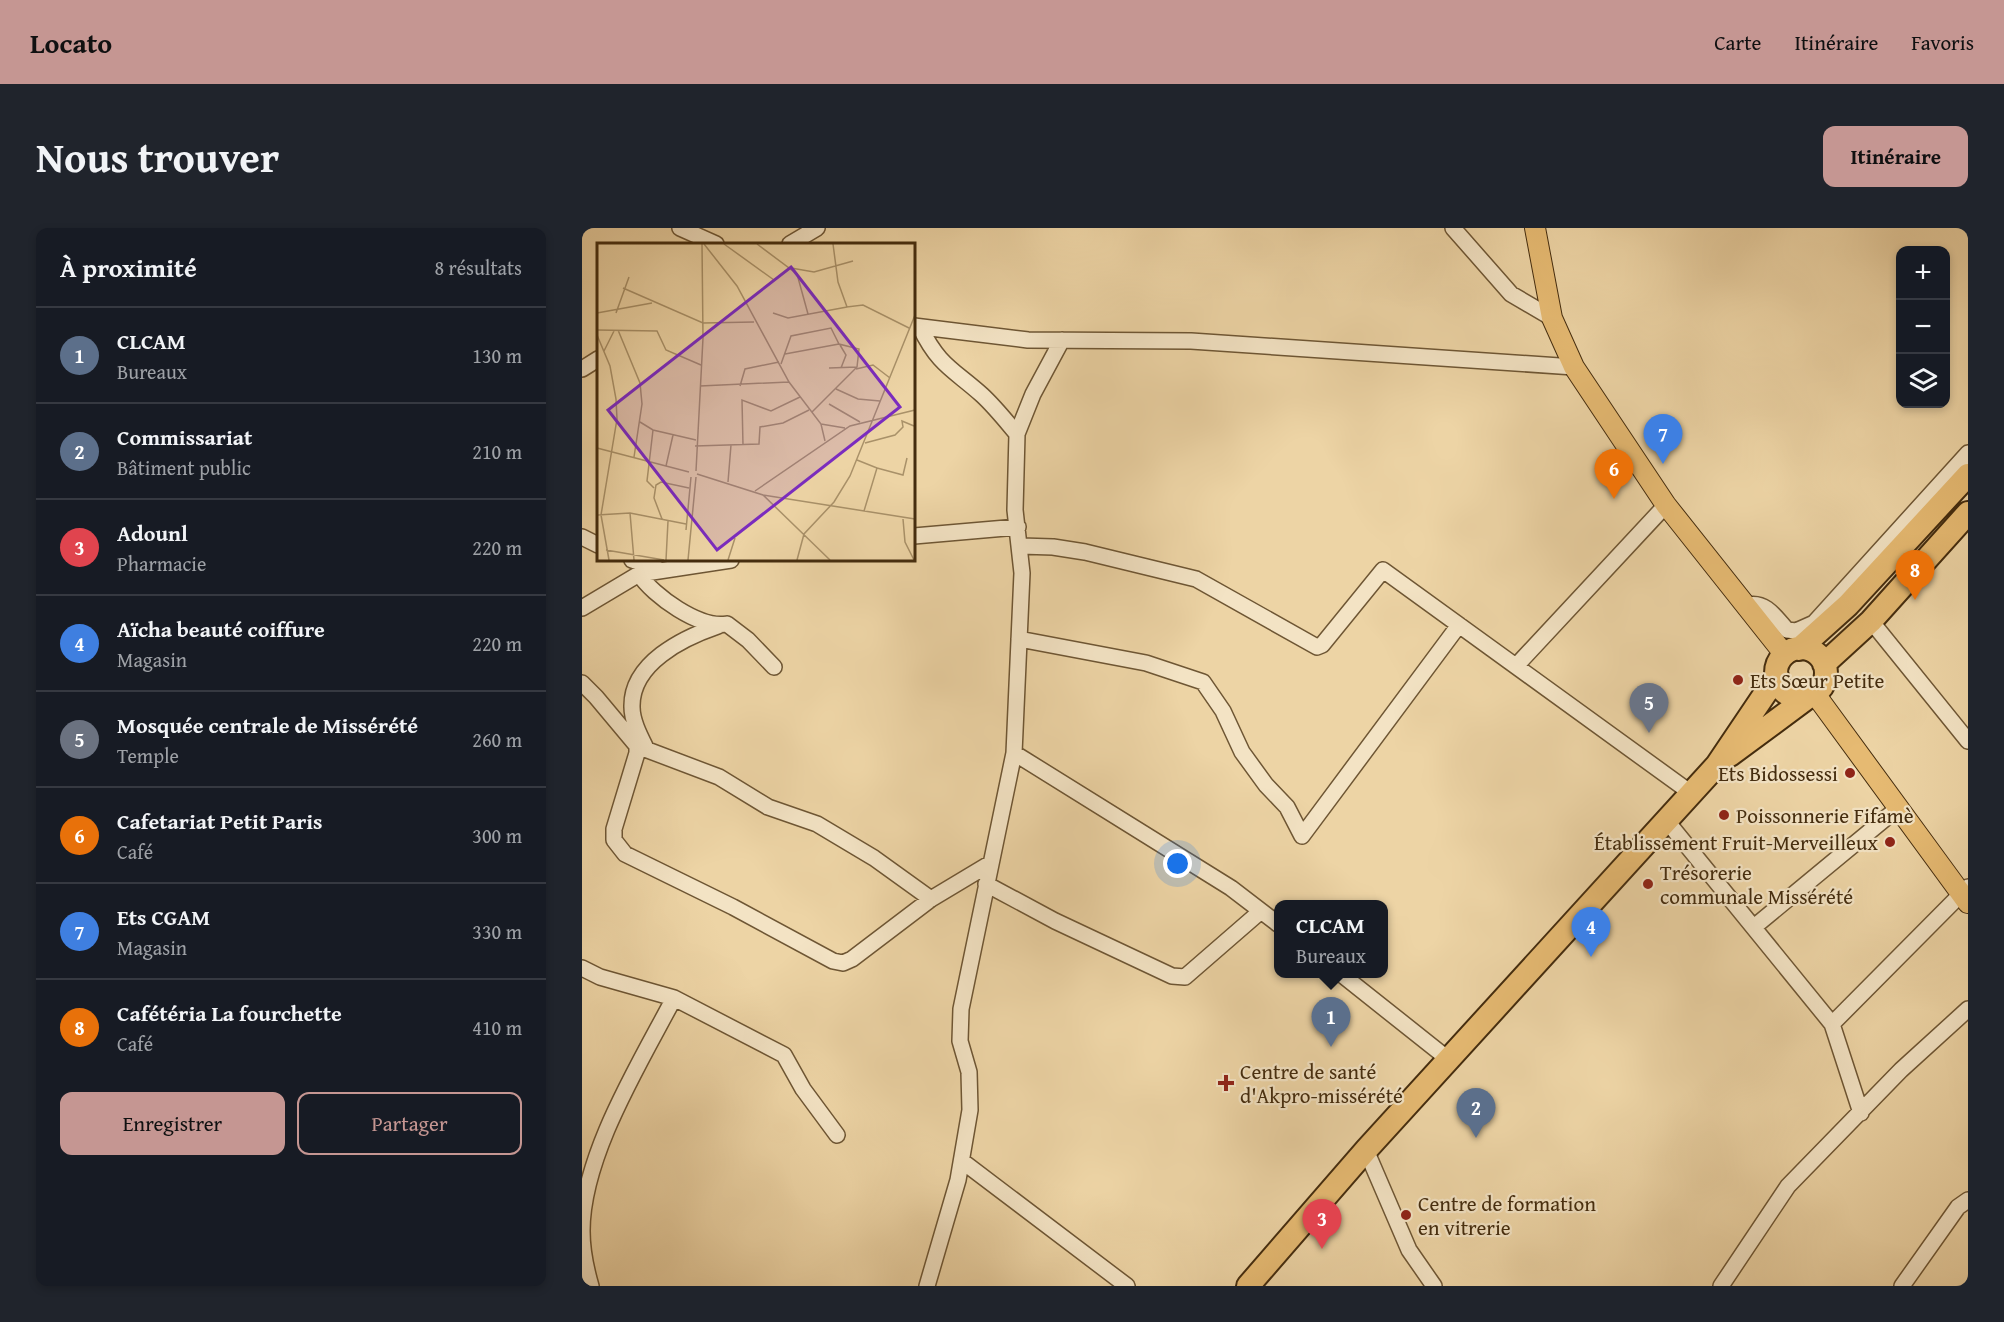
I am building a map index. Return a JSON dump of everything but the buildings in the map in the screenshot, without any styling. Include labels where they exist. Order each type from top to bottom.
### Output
[{"type":"highway","points":[[1811,696],[1796,698],[1787,694],[1780,686],[1777,667],[1848,604],[1968,475]]},
{"type":"highway","points":[[1824,664],[1871,621],[1968,513]]},
{"type":"highway","points":[[1717,765],[1823,686],[1826,675],[1824,664],[1819,656],[1810,650],[1792,652]]},
{"type":"highway","points":[[1248,1286],[1366,1150],[1717,765],[1777,676]]},
{"type":"main road","points":[[1535,228],[1552,318],[1574,367],[1666,505],[1748,605],[1792,652]]},
{"type":"main road","points":[[1811,696],[1966,894]]},
{"type":"street","points":[[680,228],[714,243]]},
{"type":"street","points":[[792,243],[817,228]]},
{"type":"street","points":[[1453,228],[1511,294],[1552,318]]},
{"type":"street","points":[[917,327],[1028,340],[1191,341],[1574,367]]},
{"type":"street","points":[[917,327],[945,367],[984,397],[1017,434]]},
{"type":"street","points":[[927,1286],[962,1161],[970,1110],[969,1072],[960,1041],[962,1009],[1014,753],[1021,546],[1015,510],[1017,434],[1034,394],[1062,340]]},
{"type":"street","points":[[582,369],[597,360]]},
{"type":"street","points":[[1748,605],[1764,606],[1787,630],[1796,631],[1814,623],[1968,453]]},
{"type":"street","points":[[1516,666],[1666,505]]},
{"type":"street","points":[[915,536],[1018,527]]},
{"type":"street","points":[[582,537],[597,544]]},
{"type":"street","points":[[1021,546],[1053,547],[1084,552],[1196,579],[1317,647],[1336,628],[1383,570],[1691,793]]},
{"type":"street","points":[[635,561],[658,569]]},
{"type":"street","points":[[582,608],[639,574],[658,569],[723,561]]},
{"type":"street","points":[[639,574],[648,588],[679,609],[718,626]]},
{"type":"street","points":[[1871,621],[1968,741]]},
{"type":"street","points":[[774,667],[748,640],[727,624],[694,634],[647,667],[635,684],[632,707],[641,747],[637,753],[614,829],[614,840],[619,847],[635,860],[733,907],[833,961],[843,963],[858,955],[931,899],[991,863]]},
{"type":"street","points":[[1019,639],[1146,663],[1203,682],[1223,711],[1242,752],[1266,785],[1287,807],[1302,836],[1459,625]]},
{"type":"street","points":[[582,684],[641,747],[719,777],[768,807],[817,824],[874,858],[931,899]]},
{"type":"street","points":[[1014,753],[1231,888],[1274,921]]},
{"type":"street","points":[[1754,927],[1898,808]]},
{"type":"street","points":[[1666,820],[1832,1024],[1861,1113]]},
{"type":"street","points":[[987,884],[1055,921],[1172,976],[1185,977],[1262,911]]},
{"type":"street","points":[[1832,1024],[1966,894]]},
{"type":"street","points":[[582,968],[600,977],[674,998],[784,1055],[803,1089],[837,1136]]},
{"type":"street","points":[[1346,978],[1449,1059]]},
{"type":"street","points":[[588,1281],[582,1231],[593,1169],[617,1106],[674,998]]},
{"type":"street","points":[[1721,1286],[1788,1186],[1901,1070],[1968,1009]]},
{"type":"street","points":[[1366,1150],[1409,1250],[1434,1286]]},
{"type":"street","points":[[962,1161],[1127,1286]]},
{"type":"street","points":[[1902,1286],[1958,1207],[1968,1200]]},
{"type":"place","name":"Ets CGAM","points":[[1663,464]]},
{"type":"place","name":"Cafetariat Petit Paris","points":[[1614,499]]},
{"type":"place","name":"Cafétéria La fourchette","points":[[1915,600]]},
{"type":"place","name":"Ets Sœur Petite","points":[[1738,680]]},
{"type":"place","name":"Mosquée centrale de Missérété","points":[[1649,733]]},
{"type":"place","name":"Ets Bidossessi","points":[[1850,773]]},
{"type":"place","name":"Poissonnerie Fifamè","points":[[1724,815]]},
{"type":"place","name":"Établissement Fruit-Merveilleux","points":[[1890,842]]},
{"type":"place","name":"Trésorerie communale Missérété","points":[[1648,884]]},
{"type":"place","name":"Aïcha beauté coiffure","points":[[1591,957]]},
{"type":"place","name":"CLCAM","points":[[1331,1047]]},
{"type":"place","name":"Centre de santé d'Akpro-missérété","points":[[1226,1083]]},
{"type":"place","name":"Commissariat","points":[[1476,1138]]},
{"type":"place","name":"Centre de formation en vitrerie","points":[[1406,1215]]},
{"type":"place","name":"Adounl","points":[[1322,1249]]}]
